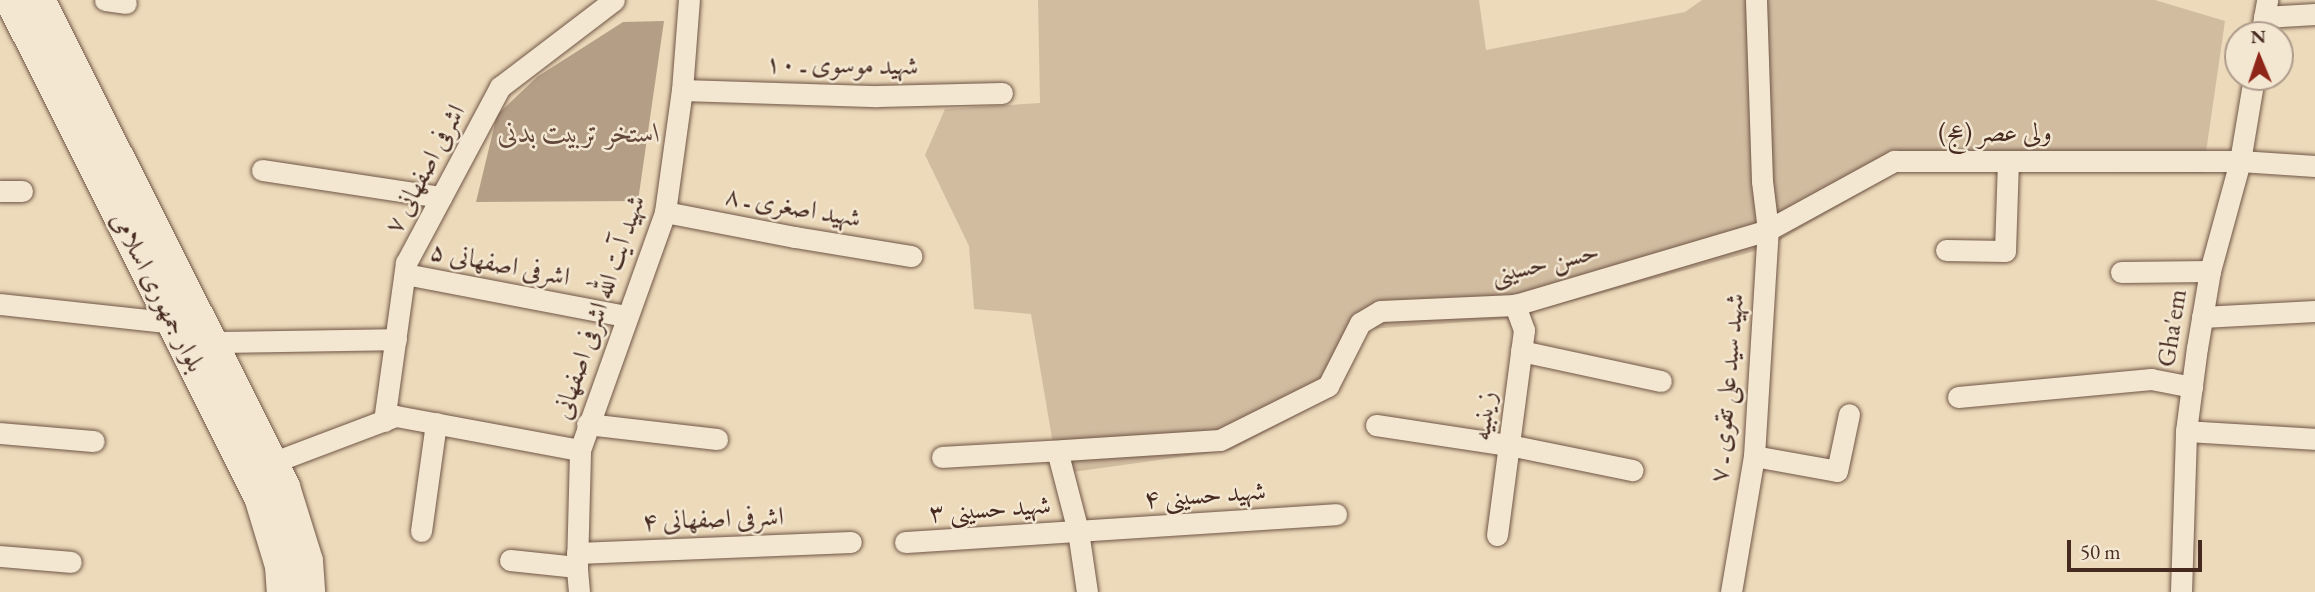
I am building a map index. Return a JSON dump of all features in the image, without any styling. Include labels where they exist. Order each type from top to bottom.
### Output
[{"type":"main road","name":"بلوار جمهوری اسلامی","points":[[10,0],[44,37],[215,342],[221,386],[281,566],[282,592]]},
{"type":"main road","name":"بلوار جمهوری اسلامی","points":[[40,0],[44,37],[174,323],[274,462],[285,487],[308,561],[310,592]]},
{"type":"street","name":"اشرفی اصفهانی ۷","points":[[390,418],[396,339],[406,263],[441,197],[500,87],[614,0]]},
{"type":"street","name":"شهید آیت الله اشرفی اصفهانی","points":[[579,592],[577,560],[580,450],[587,424],[665,212],[682,90],[690,0]]},
{"type":"street","name":"شهید سید علی تقوی ـ ۷","points":[[1731,592],[1754,456],[1768,230],[1762,181],[1756,0]]},
{"type":"street","points":[[2264,17],[2315,14]]},
{"type":"street","name":"شهید موسوی ـ ۱۰","points":[[682,90],[878,96],[1002,93]]},
{"type":"street","name":"Gha'em","points":[[2181,592],[2186,431],[2192,387],[2210,271],[2240,161],[2252,91]]},
{"type":"street","name":"ولی عصر (عج)","points":[[1768,230],[1894,161],[2240,161],[2315,166]]},
{"type":"street","points":[[1946,250],[2005,251],[2008,161]]},
{"type":"street","points":[[262,170],[441,197]]},
{"type":"street","points":[[0,191],[22,191]]},
{"type":"street","name":"شهید اصغری ـ ۸","points":[[665,212],[911,256]]},
{"type":"street","name":"حسن حسینی","points":[[1063,450],[1220,440],[1328,386],[1360,323],[1380,311],[1515,305],[1768,230]]},
{"type":"street","points":[[2121,272],[2210,271]]},
{"type":"street","name":"اشرفی اصفهانی ۵","points":[[405,274],[626,316]]},
{"type":"street","points":[[0,304],[174,323]]},
{"type":"street","name":"زینبیه","points":[[1497,535],[1524,330],[1515,305]]},
{"type":"street","points":[[2202,317],[2315,311]]},
{"type":"street","points":[[215,342],[396,339]]},
{"type":"street","points":[[1521,351],[1661,381]]},
{"type":"street","points":[[1958,397],[2151,379],[2192,387]]},
{"type":"street","points":[[1754,456],[1838,471],[1849,414]]},
{"type":"street","points":[[274,462],[390,418],[436,423],[580,450]]},
{"type":"street","points":[[421,531],[436,423]]},
{"type":"street","points":[[587,424],[717,439]]},
{"type":"street","points":[[1376,425],[1509,445],[1632,470]]},
{"type":"street","points":[[2186,431],[2315,439]]},
{"type":"street","points":[[0,433],[94,441]]},
{"type":"street","points":[[942,457],[1063,450]]},
{"type":"street","points":[[1063,450],[1059,457],[1078,531],[1087,592]]},
{"type":"street","name":"شهید حسینی ۴","points":[[1078,531],[1336,514]]},
{"type":"street","name":"شهید حسینی ۳","points":[[905,542],[1078,531]]},
{"type":"street","name":"اشرفی اصفهانی ۴","points":[[510,560],[577,560],[851,542]]},
{"type":"street","points":[[0,556],[71,562]]},
{"type":"shaded area","points":[[1038,0],[1479,0],[1486,50],[1685,12],[1702,0],[2155,0],[2225,21],[2203,173],[1902,170],[1766,248],[1508,319],[1369,329],[1335,395],[1231,450],[1058,474],[1031,314],[974,309],[969,246],[925,155],[945,109],[1040,103]]},
{"type":"water","name":"استخر تربیت بدنی","points":[[664,21],[638,201],[476,202],[497,115],[537,77],[623,22]]}]
